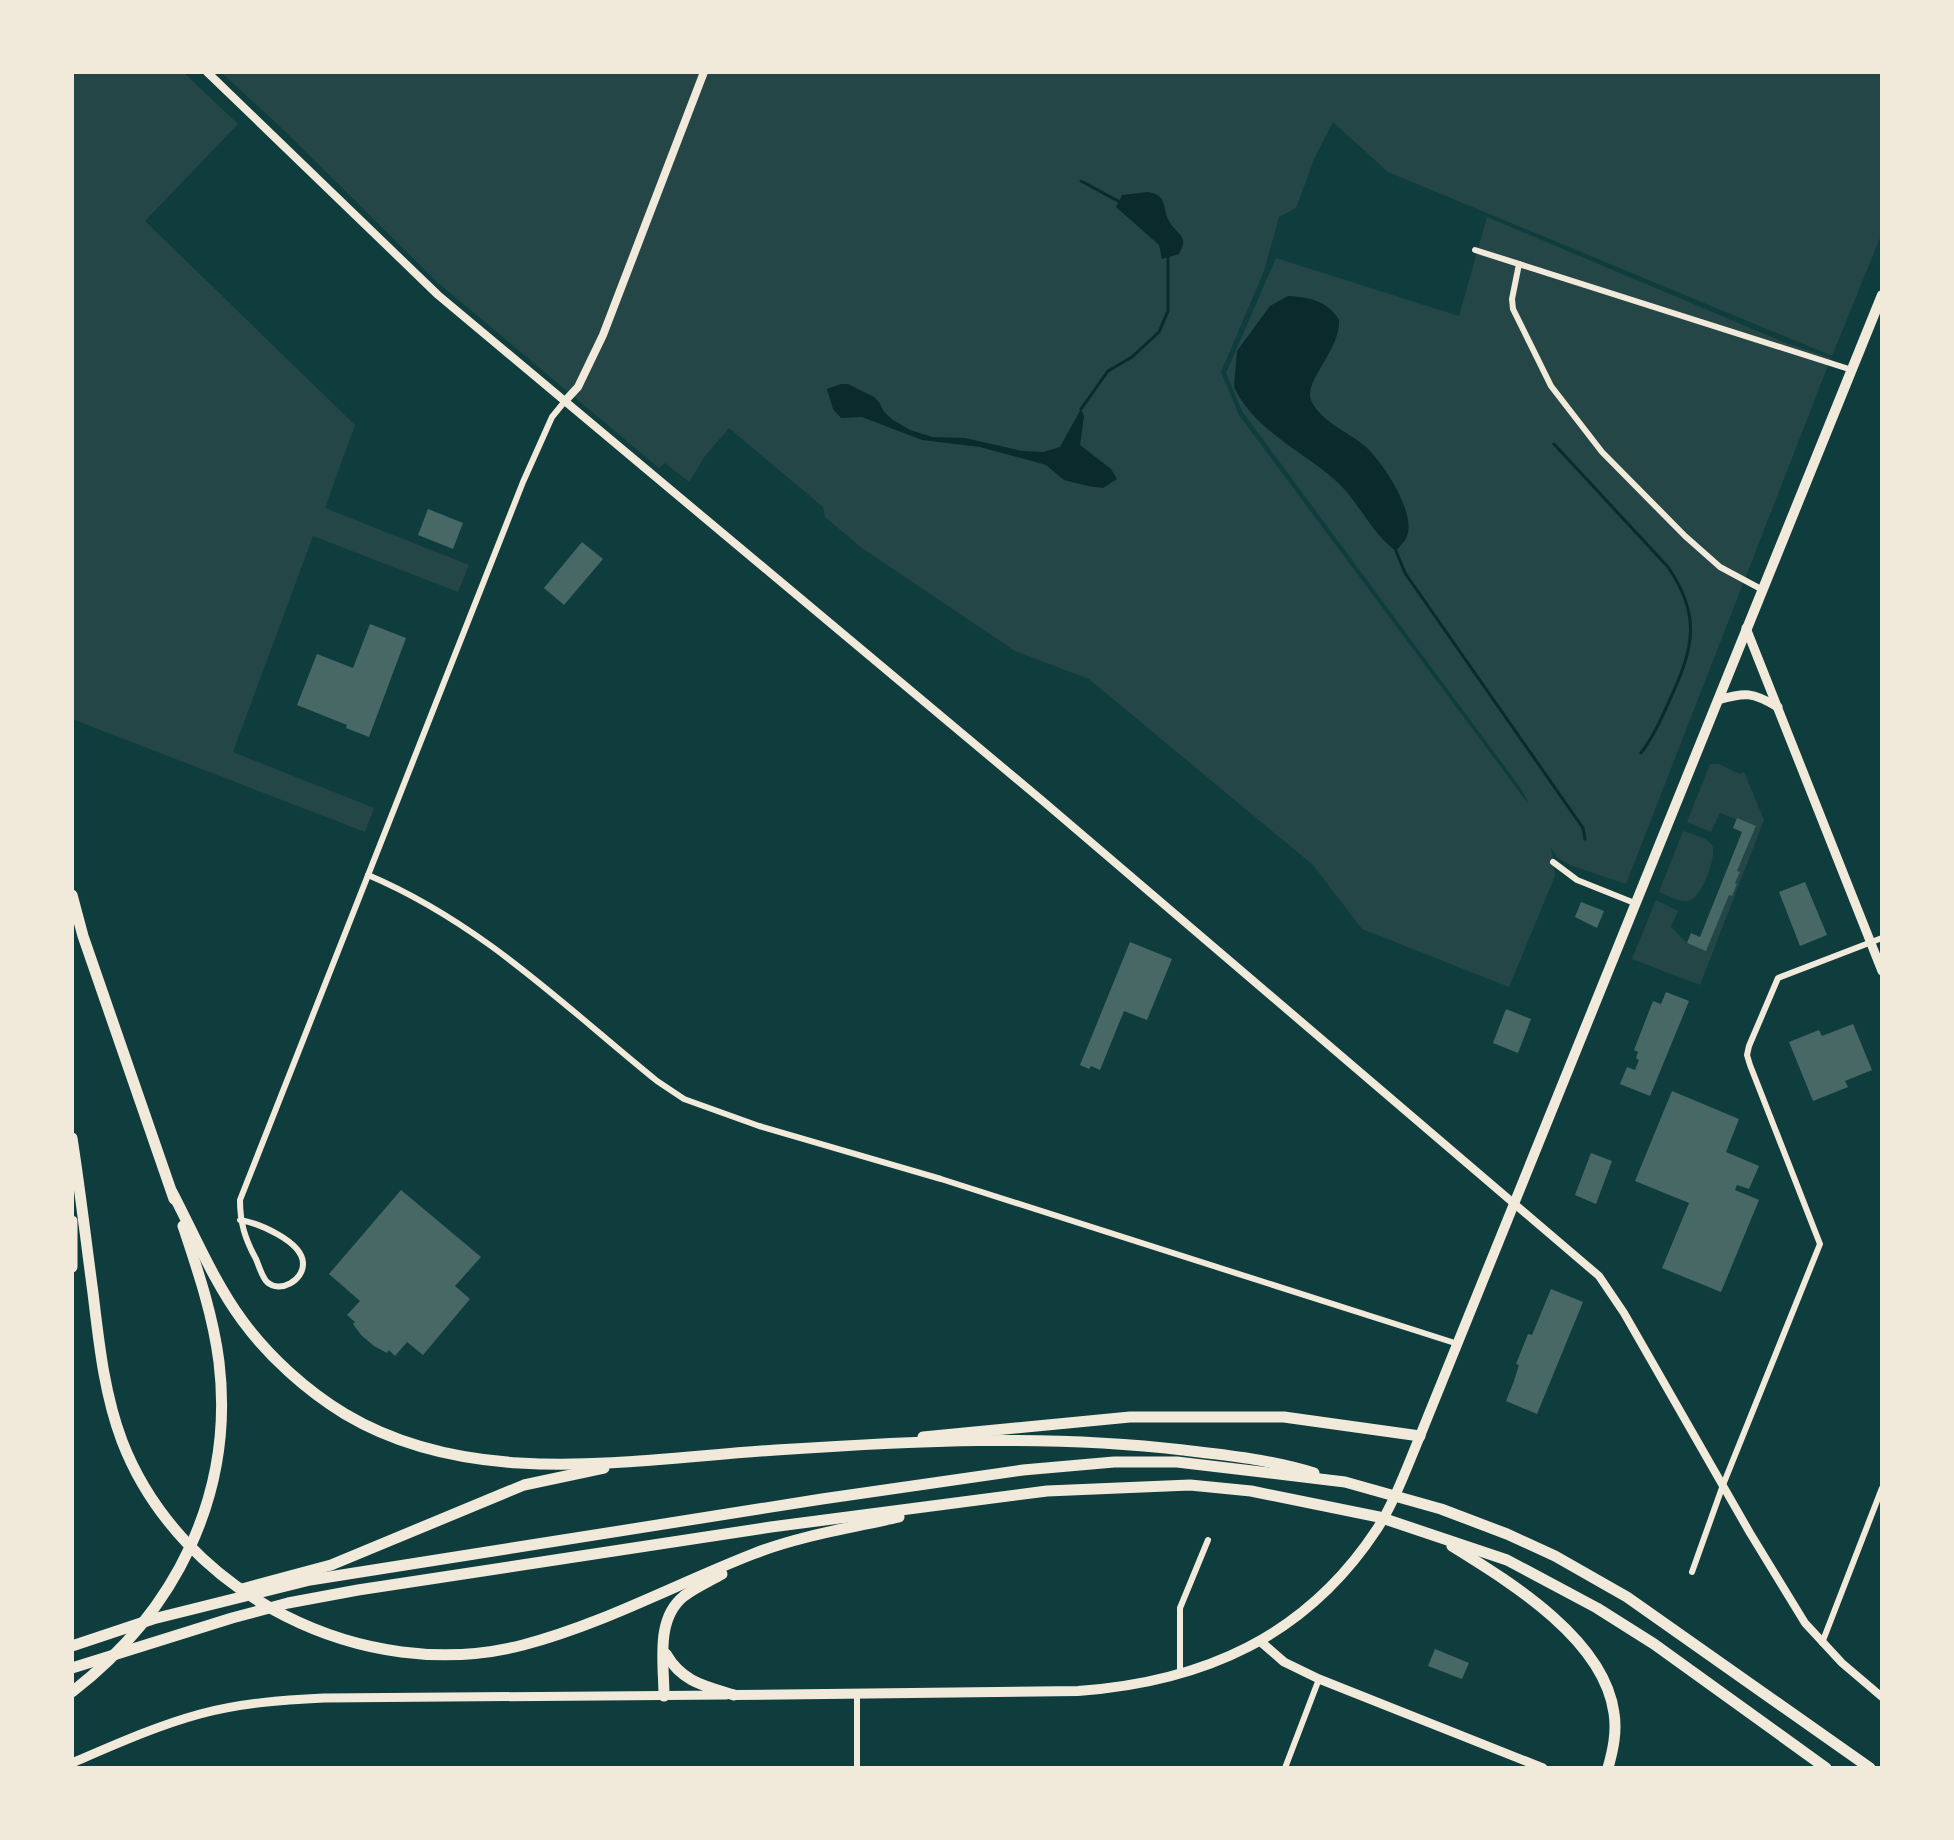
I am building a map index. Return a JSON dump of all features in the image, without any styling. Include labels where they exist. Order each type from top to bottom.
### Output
[{"type":"highway","points":[[72,895],[83,936],[209,1306],[222,1398],[215,1469],[200,1525],[180,1569],[161,1601],[133,1636],[103,1668],[72,1692]]},
{"type":"highway","points":[[72,1138],[109,1399],[123,1442],[141,1480],[167,1521],[216,1571],[260,1602],[304,1626],[386,1650],[425,1654],[472,1653],[519,1646],[562,1633],[742,1559],[801,1539],[969,1502]]},
{"type":"highway","points":[[72,1186],[77,1167]]},
{"type":"highway","points":[[172,1192],[242,1320],[276,1358],[308,1388],[345,1414],[437,1452],[501,1462],[644,1461],[891,1442],[1016,1439],[1139,1445],[1294,1466],[1441,1509],[1555,1556],[1627,1597],[1870,1768]]},
{"type":"highway","points":[[72,1221],[72,1267]]},
{"type":"highway","points":[[891,1442],[934,1435],[1130,1417],[1284,1417],[1420,1436]]},
{"type":"highway","points":[[72,1646],[240,1590],[331,1565],[524,1485],[644,1461]]},
{"type":"highway","points":[[153,1619],[310,1580],[1023,1470],[1114,1462],[1177,1462],[1345,1482]]},
{"type":"highway","points":[[72,1668],[232,1618],[288,1603],[358,1590],[771,1527],[1047,1491],[1190,1485],[1251,1491],[1379,1517],[1507,1560],[1597,1608],[1654,1644],[1826,1768]]},
{"type":"highway","points":[[1431,1533],[1537,1602],[1573,1636],[1609,1693],[1615,1715],[1614,1747],[1608,1768]]},
{"type":"highway","points":[[664,1696],[666,1621],[685,1595],[742,1559]]},
{"type":"highway","points":[[664,1649],[676,1670],[689,1680],[734,1695]]},
{"type":"main road","points":[[72,1763],[148,1731],[200,1714],[272,1701],[1078,1691],[1141,1684],[1180,1675],[1209,1666],[1261,1642],[1328,1587],[1367,1543],[1390,1507],[1516,1204],[1761,589],[1881,300]]},
{"type":"main road","points":[[1746,628],[1882,971]]},
{"type":"main road","points":[[1718,700],[1747,693],[1779,707]]},
{"type":"main road","points":[[1261,1642],[1284,1662],[1319,1679],[1543,1768]]},
{"type":"street","points":[[207,72],[438,295],[1020,782],[1599,1276],[1624,1313],[1790,1599],[1822,1643],[1858,1679],[1882,1697]]},
{"type":"street","points":[[240,1220],[257,1222],[298,1250],[303,1263],[300,1276],[289,1285],[277,1287],[267,1281],[245,1239],[240,1220],[240,1200],[523,482],[552,417],[578,387],[603,335],[704,72]]},
{"type":"street","points":[[1475,250],[1852,370]]},
{"type":"street","points":[[1519,264],[1513,309],[1551,386],[1574,418],[1602,452],[1685,536],[1720,567],[1761,589]]},
{"type":"street","points":[[1553,862],[1577,880],[1637,904]]},
{"type":"street","points":[[368,875],[430,905],[474,932],[663,1085],[695,1104],[1458,1344]]},
{"type":"street","points":[[1692,1572],[1723,1485],[1820,1244],[1750,1065],[1747,1055],[1749,1046],[1778,978],[1882,938]]},
{"type":"street","points":[[1822,1643],[1882,1488]]},
{"type":"street","points":[[1180,1675],[1180,1608],[1208,1540]]},
{"type":"street","points":[[1285,1768],[1319,1679]]},
{"type":"street","points":[[857,1693],[857,1768]]},
{"type":"shaded area","points":[[72,72],[183,72],[238,124],[145,221],[355,425],[325,508],[469,565],[458,592],[313,536],[233,752],[374,808],[365,832],[72,719]]},
{"type":"shaded area","points":[[221,72],[1882,72],[1882,233],[1832,356],[1388,172],[1333,122],[1315,157],[1296,208],[1279,217],[1264,271],[1221,372],[1239,415],[1529,805],[1522,790],[1242,411],[1226,373],[1276,258],[1459,316],[1487,217],[1786,343],[1831,358],[1626,884],[1570,865],[1558,858],[1551,848],[1555,876],[1509,987],[1362,929],[1313,865],[1089,679],[1015,651],[862,548],[825,517],[823,507],[729,428],[705,456],[689,482],[665,463],[659,468],[436,281]]},
{"type":"shaded area","points":[[1148,192],[1162,199],[1169,221],[1183,239],[1179,254],[1162,259],[1159,245],[1116,207],[1122,195]]},
{"type":"shaded area","points":[[1288,296],[1317,301],[1329,308],[1339,320],[1334,342],[1312,384],[1311,400],[1329,421],[1367,448],[1397,489],[1409,526],[1406,538],[1396,551],[1379,535],[1343,488],[1253,415],[1234,387],[1237,351],[1270,306]]},
{"type":"shaded area","points":[[848,384],[874,397],[884,412],[910,430],[932,437],[965,438],[1022,451],[1043,452],[1060,447],[1081,409],[1084,416],[1080,445],[1111,469],[1117,479],[1103,488],[1088,486],[1064,480],[1046,465],[1032,461],[980,447],[922,440],[862,417],[841,418],[833,409],[827,389]]},
{"type":"shaded area","points":[[1710,764],[1719,764],[1740,774],[1744,772],[1764,820],[1700,985],[1632,959],[1656,900],[1678,911],[1671,927],[1687,943],[1705,950],[1729,895],[1732,896],[1737,885],[1737,871],[1756,827],[1720,813],[1711,832],[1687,822]]},
{"type":"shaded area","points":[[1683,831],[1706,840],[1713,850],[1711,866],[1703,885],[1689,901],[1677,900],[1659,892]]},
{"type":"building","points":[[428,509],[463,523],[453,549],[418,535]]},
{"type":"building","points":[[582,542],[603,559],[564,605],[544,588]]},
{"type":"building","points":[[370,624],[406,638],[369,737],[297,705],[317,654],[353,668]]},
{"type":"building","points":[[1737,818],[1756,826],[1737,871],[1740,872],[1737,884],[1732,896],[1729,895],[1706,951],[1687,943],[1691,933],[1700,937],[1742,832],[1733,828]]},
{"type":"building","points":[[1805,882],[1827,935],[1800,946],[1779,892]]},
{"type":"building","points":[[1581,902],[1604,911],[1597,928],[1575,917]]},
{"type":"building","points":[[1130,942],[1172,959],[1147,1020],[1124,1011],[1100,1070],[1091,1066],[1089,1069],[1080,1065]]},
{"type":"building","points":[[1666,992],[1689,1001],[1650,1096],[1620,1084],[1627,1067],[1635,1070],[1639,1060],[1636,1058],[1638,1052],[1634,1050],[1653,1001],[1661,1004]]},
{"type":"building","points":[[1506,1009],[1531,1019],[1518,1053],[1493,1043]]},
{"type":"building","points":[[1853,1024],[1872,1070],[1845,1081],[1848,1087],[1813,1101],[1789,1042],[1819,1030],[1822,1036]]},
{"type":"building","points":[[1672,1091],[1739,1119],[1726,1152],[1759,1166],[1749,1189],[1737,1185],[1735,1190],[1759,1200],[1721,1292],[1662,1268],[1689,1203],[1635,1181]]},
{"type":"building","points":[[1591,1153],[1612,1161],[1596,1204],[1575,1195]]},
{"type":"building","points":[[401,1190],[481,1257],[455,1286],[470,1299],[423,1355],[407,1342],[395,1356],[389,1350],[387,1353],[374,1346],[361,1335],[353,1324],[355,1322],[347,1315],[360,1301],[329,1274]]},
{"type":"building","points":[[1551,1289],[1583,1302],[1537,1414],[1506,1401],[1528,1334],[1532,1335]]},
{"type":"building","points":[[1435,1649],[1469,1663],[1462,1679],[1428,1666]]},
{"type":"waterway","points":[[1081,181],[1118,201]]},
{"type":"waterway","points":[[1081,409],[1108,371],[1132,357],[1159,332],[1168,311],[1168,258]]},
{"type":"waterway","points":[[1554,444],[1668,567],[1686,601],[1690,631],[1685,662],[1661,719],[1641,753]]},
{"type":"waterway","points":[[1396,551],[1405,573],[1583,828],[1585,839]]}]
